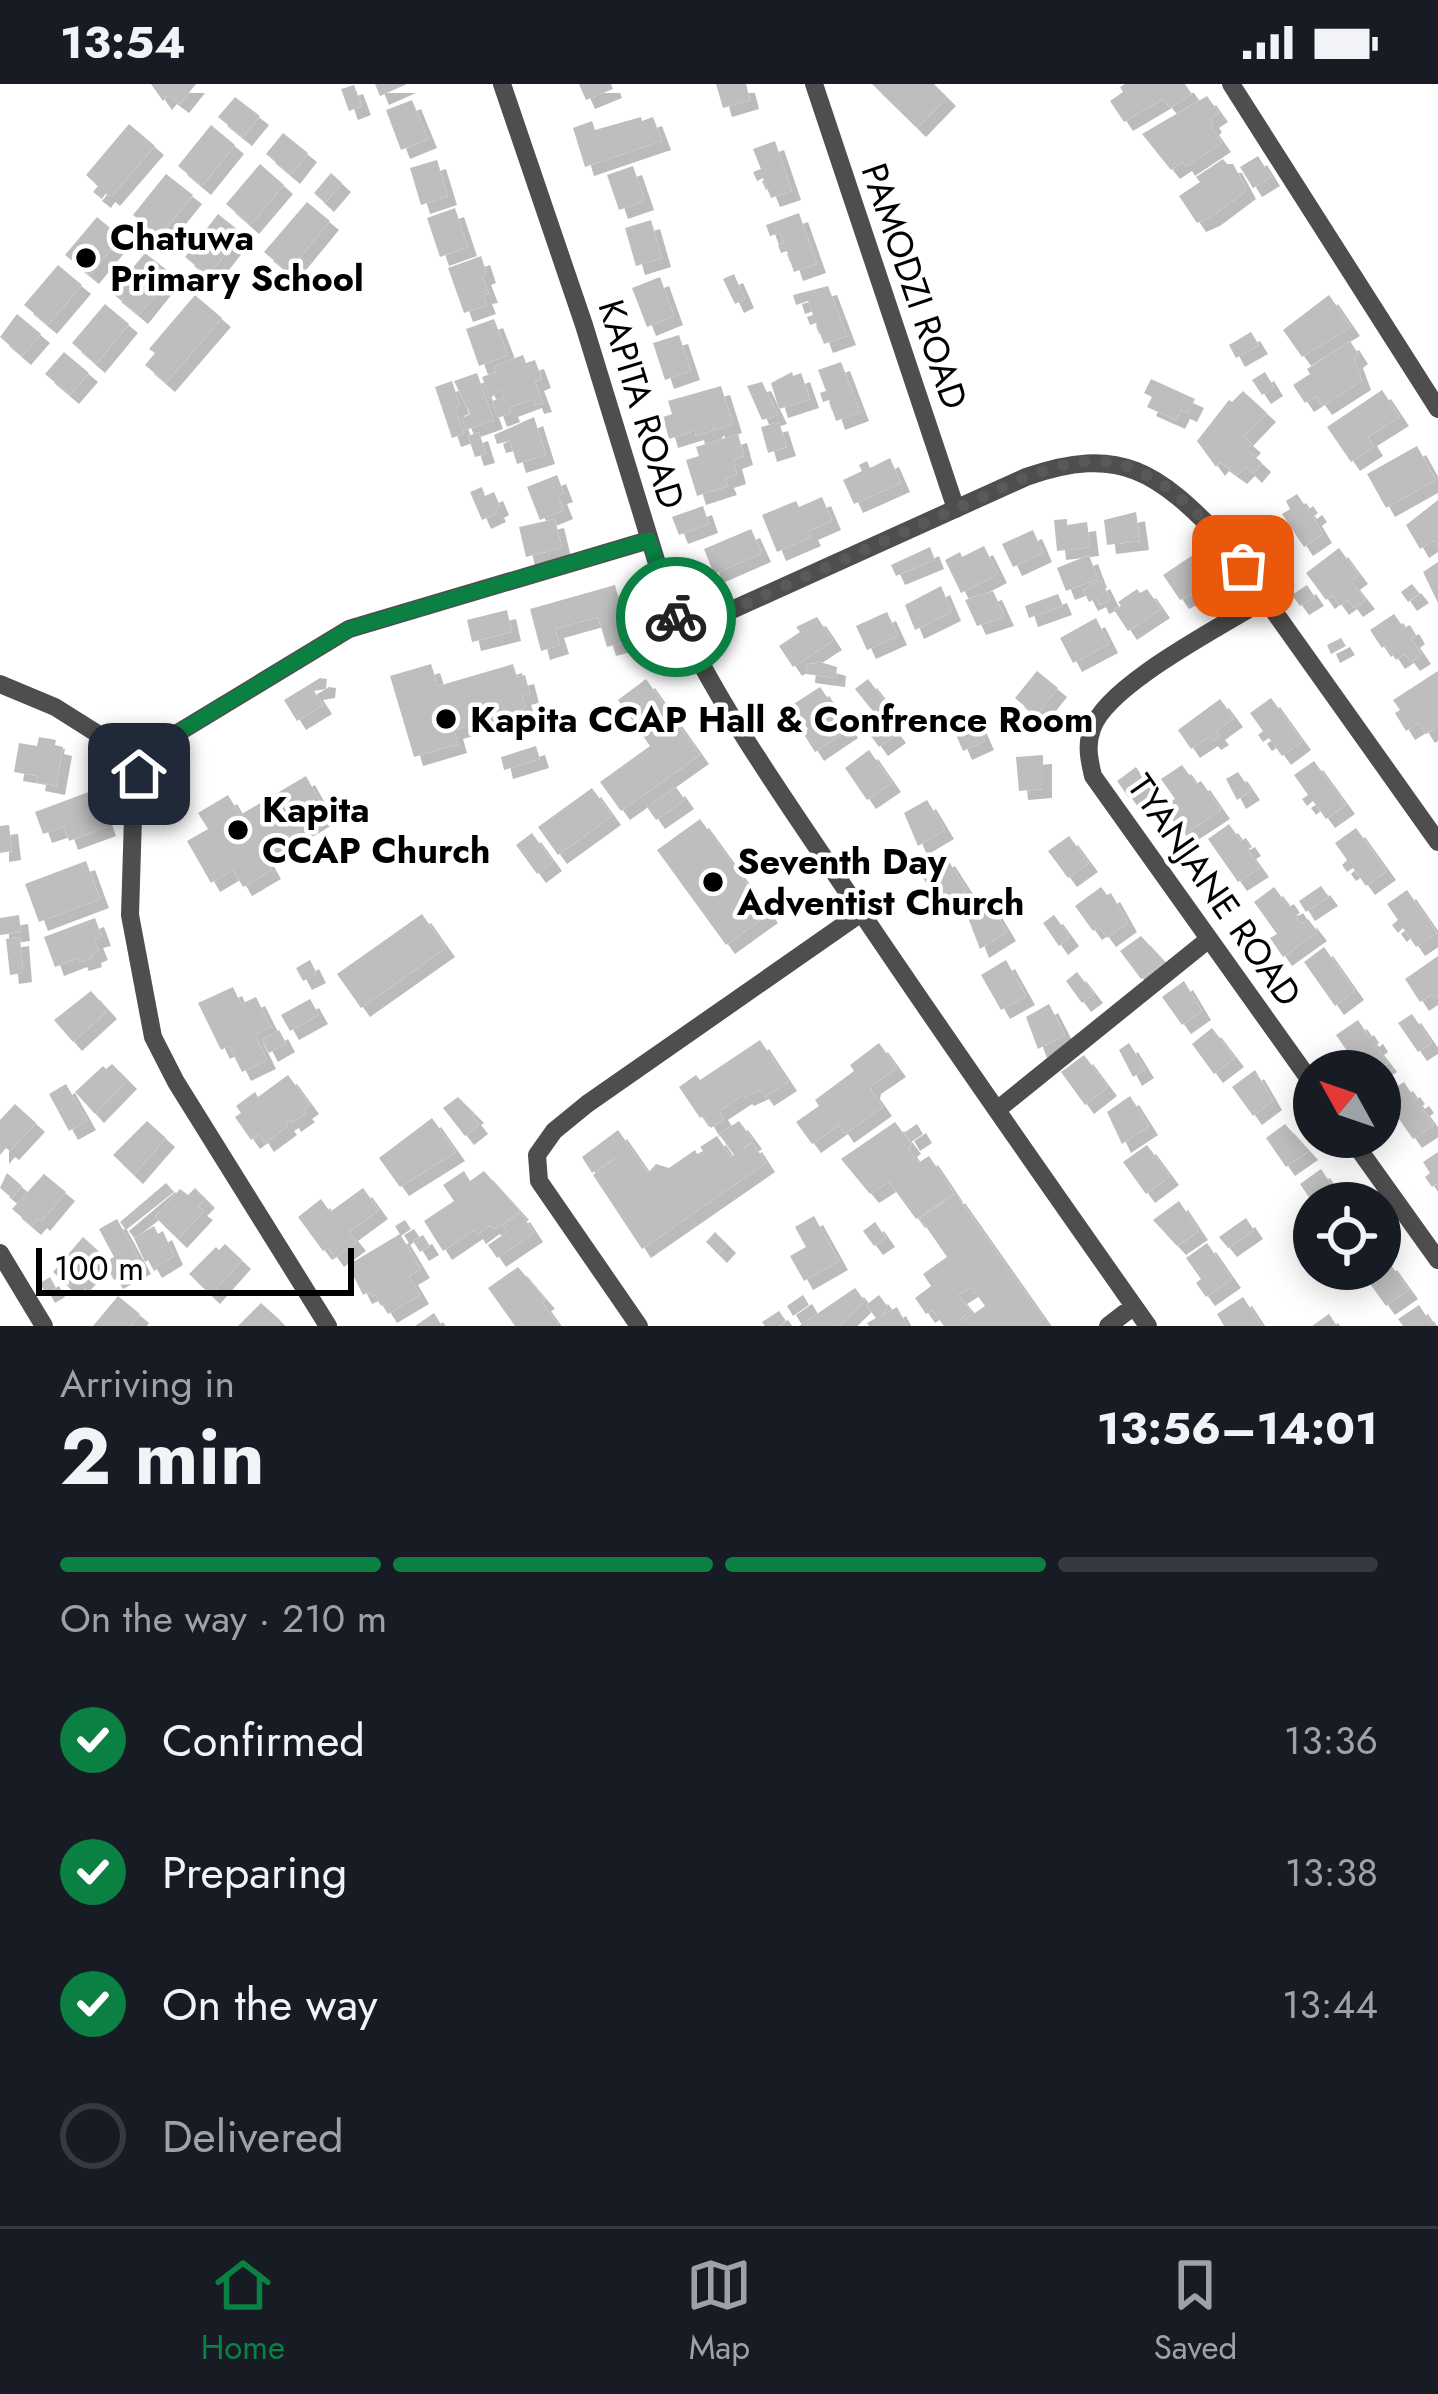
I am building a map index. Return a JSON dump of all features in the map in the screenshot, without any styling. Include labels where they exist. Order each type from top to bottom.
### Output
[{"type":"street","name":"KAPITA ROAD","points":[[502,84],[683,632],[741,734],[1148,1326]]},
{"type":"street","name":"PAMODZI ROAD","points":[[814,84],[956,509]]},
{"type":"street","points":[[1231,84],[1438,409]]},
{"type":"street","points":[[683,632],[1062,464],[1096,460],[1127,467],[1202,518],[1267,598],[1438,842]]},
{"type":"street","points":[[328,1326],[176,1082],[153,1037],[130,915],[135,786],[144,763],[171,737],[349,629],[649,540]]},
{"type":"street","name":"TYANJANE ROAD","points":[[1267,598],[1121,690],[1092,726],[1087,750],[1093,776],[1293,1057]]},
{"type":"street","points":[[0,684],[56,707],[144,763]]},
{"type":"street","points":[[639,1326],[539,1181],[537,1155],[544,1142],[587,1104],[862,913]]},
{"type":"street","points":[[997,1110],[1209,939]]},
{"type":"street","points":[[1365,1158],[1438,1261]]},
{"type":"street","points":[[0,1253],[44,1326]]},
{"type":"street","points":[[1108,1326],[1134,1306]]},
{"type":"building","points":[[151,84],[196,84],[180,104],[168,95],[163,101]]},
{"type":"building","points":[[375,84],[407,84],[380,96]]},
{"type":"building","points":[[579,84],[611,84],[613,89],[586,100]]},
{"type":"building","points":[[716,84],[746,84],[750,100],[723,108]]},
{"type":"building","points":[[872,84],[934,84],[947,97],[917,128]]},
{"type":"building","points":[[1185,84],[1192,94],[1170,108],[1163,99],[1124,122],[1110,101],[1123,92],[1120,87]]},
{"type":"building","points":[[354,85],[362,106],[349,111],[341,89]]},
{"type":"building","points":[[1207,96],[1219,113],[1210,119],[1210,126],[1222,143],[1186,167],[1183,162],[1171,170],[1142,134]]},
{"type":"building","points":[[235,97],[260,116],[243,137],[218,117]]},
{"type":"building","points":[[412,100],[428,139],[401,150],[386,110]]},
{"type":"building","points":[[641,117],[642,121],[653,117],[662,141],[585,167],[573,128],[592,121],[595,130]]},
{"type":"building","points":[[129,124],[155,146],[111,197],[106,193],[102,199],[93,192],[98,186],[86,175]]},
{"type":"building","points":[[211,125],[235,145],[202,186],[178,166]]},
{"type":"building","points":[[283,133],[308,153],[291,175],[266,154]]},
{"type":"building","points":[[775,141],[792,191],[771,198],[763,178],[757,181],[753,172],[761,169],[753,149]]},
{"type":"building","points":[[1258,156],[1271,177],[1253,188],[1240,167]]},
{"type":"building","points":[[1223,159],[1233,164],[1247,190],[1197,223],[1179,196],[1200,182],[1196,177]]},
{"type":"building","points":[[437,160],[448,196],[421,205],[410,168]]},
{"type":"building","points":[[260,164],[284,185],[250,225],[226,204]]},
{"type":"building","points":[[633,166],[645,201],[619,210],[607,175]]},
{"type":"building","points":[[331,173],[342,183],[325,203],[314,193]]},
{"type":"building","points":[[166,174],[193,195],[160,236],[133,215]]},
{"type":"building","points":[[307,202],[330,221],[288,272],[264,252]]},
{"type":"building","points":[[455,208],[468,247],[440,257],[427,218]]},
{"type":"building","points":[[799,213],[817,264],[794,272],[787,251],[781,253],[778,245],[784,243],[780,233],[770,236],[766,225]]},
{"type":"building","points":[[218,214],[242,233],[208,276],[185,257]]},
{"type":"building","points":[[97,217],[121,237],[90,275],[65,255]]},
{"type":"building","points":[[651,220],[662,258],[636,266],[625,228]]},
{"type":"building","points":[[145,253],[172,274],[139,315],[112,293]]},
{"type":"building","points":[[481,256],[487,274],[482,276],[489,294],[483,295],[487,305],[464,313],[448,268]]},
{"type":"building","points":[[58,265],[82,285],[48,325],[24,305]]},
{"type":"building","points":[[734,274],[745,299],[735,304],[723,279]]},
{"type":"building","points":[[660,277],[674,316],[647,327],[632,288]]},
{"type":"building","points":[[828,286],[847,336],[824,344],[816,323],[810,325],[807,317],[813,315],[808,301],[796,305],[793,295]]},
{"type":"building","points":[[195,295],[222,318],[166,383],[145,365],[155,353],[149,349]]},
{"type":"building","points":[[1329,295],[1351,327],[1302,357],[1283,330]]},
{"type":"building","points":[[105,304],[129,324],[96,364],[72,343]]},
{"type":"building","points":[[17,314],[41,334],[22,356],[0,337]]},
{"type":"building","points":[[494,319],[508,355],[479,366],[466,329]]},
{"type":"building","points":[[1251,332],[1259,345],[1236,358],[1229,345]]},
{"type":"building","points":[[679,335],[691,371],[665,380],[653,343]]},
{"type":"building","points":[[1350,341],[1359,355],[1354,359],[1362,381],[1323,406],[1316,396],[1305,403],[1293,385],[1310,374],[1307,369]]},
{"type":"building","points":[[64,352],[89,373],[70,395],[45,374]]},
{"type":"building","points":[[523,355],[526,363],[535,360],[542,379],[535,382],[543,403],[535,405],[533,399],[498,418],[492,401],[504,397],[500,389],[490,399],[482,377],[496,372],[494,366]]},
{"type":"building","points":[[841,362],[860,412],[836,421],[829,400],[823,402],[820,393],[826,391],[818,370]]},
{"type":"building","points":[[792,372],[793,376],[801,373],[810,399],[779,409],[771,383]]},
{"type":"building","points":[[1265,372],[1274,387],[1262,395],[1252,380]]},
{"type":"building","points":[[477,373],[494,420],[466,430],[462,418],[470,414],[454,381]]},
{"type":"building","points":[[1151,379],[1195,399],[1188,413],[1181,410],[1176,420],[1147,407],[1152,397],[1144,393]]},
{"type":"building","points":[[452,381],[464,434],[452,438],[435,387]]},
{"type":"building","points":[[762,382],[778,415],[762,420],[747,386]]},
{"type":"building","points":[[721,386],[733,424],[669,439],[663,417],[672,414],[668,401]]},
{"type":"building","points":[[1382,390],[1400,417],[1368,437],[1374,447],[1351,462],[1327,427]]},
{"type":"building","points":[[1243,391],[1267,413],[1244,437],[1252,444],[1247,449],[1262,463],[1253,474],[1246,467],[1238,475],[1220,462],[1216,467],[1197,441],[1229,400]]},
{"type":"building","points":[[534,417],[546,455],[517,464],[510,441],[497,444],[494,435]]},
{"type":"building","points":[[779,422],[787,447],[768,453],[761,427]]},
{"type":"building","points":[[479,432],[486,454],[475,457],[468,436]]},
{"type":"building","points":[[738,434],[744,456],[733,460],[737,475],[725,479],[728,486],[697,496],[686,460],[699,456],[696,447]]},
{"type":"building","points":[[1417,446],[1436,480],[1386,508],[1367,474]]},
{"type":"building","points":[[890,458],[901,483],[854,504],[843,480],[862,471],[859,465],[867,461],[870,468]]},
{"type":"building","points":[[557,475],[564,510],[540,520],[527,487]]},
{"type":"building","points":[[482,487],[485,496],[494,492],[500,506],[497,513],[482,520],[470,492]]},
{"type":"building","points":[[1297,494],[1308,510],[1313,506],[1318,513],[1313,517],[1323,534],[1304,547],[1282,514],[1290,509],[1286,501]]},
{"type":"building","points":[[822,497],[832,521],[809,531],[812,537],[777,552],[762,515],[796,501],[799,507]]},
{"type":"building","points":[[1438,500],[1438,546],[1434,540],[1420,549],[1406,525]]},
{"type":"building","points":[[703,506],[709,524],[679,535],[672,517]]},
{"type":"building","points":[[1136,512],[1140,541],[1107,545],[1104,520]]},
{"type":"building","points":[[555,519],[562,548],[526,557],[519,527]]},
{"type":"building","points":[[1067,519],[1067,525],[1087,522],[1090,547],[1057,551],[1054,520]]},
{"type":"building","points":[[751,529],[762,553],[714,574],[704,549]]},
{"type":"building","points":[[1033,530],[1043,553],[1013,567],[1002,544]]},
{"type":"building","points":[[984,546],[998,574],[961,593],[945,560]]},
{"type":"building","points":[[930,547],[935,560],[896,576],[891,565]]},
{"type":"building","points":[[1339,548],[1359,575],[1351,581],[1366,600],[1354,608],[1348,600],[1340,606],[1332,595],[1326,600],[1306,573]]},
{"type":"building","points":[[1199,551],[1219,580],[1180,600],[1163,575]]},
{"type":"building","points":[[1089,555],[1098,579],[1066,591],[1057,568]]},
{"type":"building","points":[[1276,562],[1286,577],[1277,583],[1267,567]]},
{"type":"building","points":[[1438,562],[1438,603],[1423,572]]},
{"type":"building","points":[[1101,580],[1111,600],[1100,605],[1097,598],[1089,602],[1083,590]]},
{"type":"building","points":[[1412,584],[1420,594],[1408,602],[1401,592]]},
{"type":"building","points":[[615,585],[630,641],[607,647],[598,617],[555,629],[560,645],[541,651],[530,609]]},
{"type":"building","points":[[1307,585],[1315,597],[1300,606],[1292,595]]},
{"type":"building","points":[[941,586],[952,612],[915,630],[905,605]]},
{"type":"building","points":[[1137,589],[1140,593],[1147,589],[1161,609],[1128,631],[1114,610]]},
{"type":"building","points":[[993,591],[1005,617],[977,626],[965,600]]},
{"type":"building","points":[[1058,594],[1063,606],[1029,618],[1025,606]]},
{"type":"building","points":[[507,610],[512,632],[472,642],[467,620]]},
{"type":"building","points":[[887,612],[898,636],[867,650],[856,626]]},
{"type":"building","points":[[1394,614],[1416,635],[1411,639],[1422,655],[1411,662],[1405,654],[1396,660],[1370,630]]},
{"type":"building","points":[[817,617],[833,641],[793,667],[779,646],[800,632],[796,627]]},
{"type":"building","points":[[1096,618],[1109,644],[1073,663],[1060,638]]},
{"type":"building","points":[[1341,638],[1346,646],[1331,654],[1327,645]]},
{"type":"building","points":[[807,663],[837,667],[836,678],[806,674]]},
{"type":"building","name":"Kapita CCAP Hall & Confrence Room","points":[[431,664],[438,686],[513,664],[517,677],[525,675],[530,694],[522,696],[526,708],[454,730],[458,744],[414,757],[390,676]]},
{"type":"building","points":[[1037,671],[1058,688],[1036,716],[1015,698]]},
{"type":"building","points":[[1438,671],[1438,726],[1426,734],[1419,723],[1406,731],[1393,700]]},
{"type":"building","points":[[320,678],[327,679],[326,689],[314,691],[323,705],[297,721],[284,700]]},
{"type":"building","points":[[646,679],[700,755],[621,811],[600,782],[650,746],[618,700]]},
{"type":"building","points":[[868,679],[888,705],[876,715],[855,689]]},
{"type":"building","points":[[820,687],[849,729],[815,752],[803,733],[808,729],[792,705]]},
{"type":"building","points":[[1271,698],[1302,741],[1282,756],[1269,738],[1263,742],[1258,735],[1263,731],[1250,713]]},
{"type":"building","points":[[1220,699],[1234,718],[1216,731],[1220,736],[1191,749],[1178,730]]},
{"type":"building","points":[[973,714],[985,741],[963,751],[951,723]]},
{"type":"building","points":[[889,723],[897,734],[879,747],[871,736]]},
{"type":"building","points":[[39,737],[56,740],[55,745],[63,747],[56,786],[14,772],[19,743],[37,746]]},
{"type":"building","points":[[536,746],[540,759],[504,770],[501,757]]},
{"type":"building","points":[[869,750],[892,783],[867,800],[845,768]]},
{"type":"building","points":[[1043,755],[1043,789],[1019,791],[1016,757]]},
{"type":"building","points":[[1314,761],[1346,805],[1326,819],[1313,801],[1307,806],[1302,799],[1308,795],[1294,775]]},
{"type":"building","points":[[1182,765],[1196,784],[1201,781],[1221,810],[1183,835],[1163,806],[1175,799],[1161,779]]},
{"type":"building","points":[[1136,767],[1148,785],[1129,798],[1117,781]]},
{"type":"building","points":[[1238,772],[1251,791],[1237,800],[1226,779]]},
{"type":"building","points":[[306,776],[327,814],[262,852],[272,870],[243,887],[233,870],[211,883],[187,841],[208,829],[198,813],[228,795],[240,815]]},
{"type":"building","points":[[676,787],[685,800],[656,820],[647,807]]},
{"type":"building","points":[[592,788],[612,816],[558,855],[538,827]]},
{"type":"building","points":[[94,790],[107,827],[69,841],[64,827],[43,834],[35,812]]},
{"type":"building","points":[[927,800],[945,830],[918,846],[904,813]]},
{"type":"building","name":"Seventh Day Adventist Church","points":[[700,819],[769,914],[726,945],[657,850]]},
{"type":"building","points":[[1229,824],[1241,841],[1246,838],[1252,847],[1247,850],[1260,868],[1238,882],[1208,839]]},
{"type":"building","points":[[9,825],[12,851],[0,853],[0,826]]},
{"type":"building","points":[[1356,828],[1387,871],[1366,886],[1353,868],[1347,872],[1342,865],[1347,860],[1335,843]]},
{"type":"building","points":[[532,833],[553,862],[537,874],[516,845]]},
{"type":"building","points":[[1069,836],[1089,863],[1068,878],[1048,851]]},
{"type":"building","points":[[946,857],[967,890],[941,907],[920,873]]},
{"type":"building","points":[[86,861],[100,899],[39,922],[25,884]]},
{"type":"building","points":[[1321,886],[1329,897],[1306,912],[1299,901]]},
{"type":"building","points":[[1101,887],[1107,895],[1111,893],[1128,923],[1107,938],[1099,927],[1093,931],[1075,906]]},
{"type":"building","points":[[1274,887],[1289,907],[1294,904],[1301,924],[1308,919],[1318,932],[1283,957],[1270,938],[1277,934],[1254,902]]},
{"type":"building","points":[[1407,890],[1437,933],[1416,947],[1403,928],[1398,933],[1392,925],[1398,920],[1387,904]]},
{"type":"building","points":[[989,902],[1007,932],[980,949],[967,915]]},
{"type":"building","points":[[422,914],[446,948],[361,1008],[337,974]]},
{"type":"building","points":[[19,915],[21,932],[0,935],[0,918]]},
{"type":"building","points":[[1054,915],[1070,937],[1059,946],[1043,923]]},
{"type":"building","points":[[95,918],[102,937],[94,939],[99,951],[93,958],[55,967],[44,937]]},
{"type":"building","points":[[1141,936],[1165,962],[1141,979],[1120,951]]},
{"type":"building","points":[[20,937],[23,973],[10,975],[6,939]]},
{"type":"building","points":[[1324,947],[1355,991],[1335,1006],[1304,962]]},
{"type":"building","points":[[1438,956],[1438,995],[1420,1002],[1405,979]]},
{"type":"building","points":[[310,960],[317,974],[303,981],[296,968]]},
{"type":"building","points":[[1006,960],[1026,996],[1001,1010],[981,975]]},
{"type":"building","points":[[1077,972],[1094,994],[1082,1003],[1066,981]]},
{"type":"building","points":[[1184,981],[1202,1011],[1182,1025],[1162,997]]},
{"type":"building","points":[[233,987],[241,1004],[256,997],[271,1027],[255,1035],[267,1060],[242,1072],[229,1046],[221,1050],[198,1003]]},
{"type":"building","points":[[91,991],[108,1010],[73,1042],[54,1020]]},
{"type":"building","points":[[310,999],[319,1015],[290,1031],[281,1015]]},
{"type":"building","points":[[1049,1004],[1065,1035],[1038,1049],[1026,1017]]},
{"type":"building","points":[[1412,1014],[1432,1043],[1418,1052],[1398,1023]]},
{"type":"building","points":[[1358,1020],[1370,1038],[1374,1035],[1378,1050],[1346,1050],[1336,1035]]},
{"type":"building","points":[[1212,1028],[1235,1058],[1214,1074],[1192,1044]]},
{"type":"building","points":[[279,1030],[286,1043],[269,1053],[262,1040]]},
{"type":"building","points":[[760,1040],[788,1082],[765,1097],[760,1090],[743,1095],[719,1111],[724,1119],[711,1128],[679,1087],[696,1075],[700,1080]]},
{"type":"building","points":[[879,1043],[897,1068],[872,1085],[883,1107],[845,1134],[839,1125],[812,1144],[796,1122],[819,1106],[815,1100],[854,1071],[850,1065]]},
{"type":"building","points":[[1129,1043],[1145,1069],[1133,1077],[1119,1050]]},
{"type":"building","points":[[1084,1055],[1108,1087],[1085,1105],[1061,1072]]},
{"type":"building","points":[[112,1064],[128,1080],[95,1114],[75,1092],[103,1066]]},
{"type":"building","points":[[1255,1070],[1273,1101],[1253,1116],[1232,1087]]},
{"type":"building","points":[[288,1075],[310,1105],[303,1110],[306,1113],[292,1123],[290,1119],[285,1122],[288,1126],[265,1143],[259,1134],[251,1140],[235,1117],[241,1113],[236,1106]]},
{"type":"building","points":[[66,1084],[87,1121],[69,1131],[49,1094]]},
{"type":"building","points":[[1401,1084],[1416,1100],[1420,1097],[1434,1125],[1413,1139],[1401,1122]]},
{"type":"building","points":[[1130,1096],[1149,1126],[1122,1144],[1107,1112]]},
{"type":"building","points":[[458,1097],[479,1125],[465,1136],[443,1108]]},
{"type":"building","points":[[15,1104],[36,1123],[10,1151],[6,1148],[0,1155],[0,1120]]},
{"type":"building","points":[[432,1118],[456,1152],[400,1187],[379,1158]]},
{"type":"building","points":[[147,1121],[166,1138],[134,1175],[113,1155]]},
{"type":"building","points":[[739,1121],[753,1140],[742,1149],[753,1143],[766,1163],[642,1249],[593,1175],[620,1155],[592,1173],[582,1157],[618,1130],[648,1173],[656,1164],[669,1168],[695,1150],[697,1154],[703,1151],[700,1147],[717,1136],[731,1157],[719,1134]]},
{"type":"building","points":[[895,1122],[918,1163],[929,1156],[954,1193],[916,1219],[889,1182],[870,1194],[841,1159]]},
{"type":"building","points":[[917,1124],[923,1134],[911,1142],[905,1132]]},
{"type":"building","points":[[1285,1124],[1293,1133],[1293,1158],[1299,1158],[1286,1167],[1266,1138]]},
{"type":"building","points":[[1147,1145],[1170,1176],[1146,1194],[1123,1162]]},
{"type":"building","points":[[1438,1152],[1438,1183],[1432,1187],[1423,1162]]},
{"type":"building","points":[[1321,1169],[1330,1182],[1303,1182]]},
{"type":"building","points":[[464,1171],[470,1181],[484,1171],[520,1211],[494,1229],[491,1225],[477,1235],[474,1230],[443,1251],[424,1221],[454,1201],[443,1185]]},
{"type":"building","points":[[7,1173],[22,1186],[12,1198],[0,1188]]},
{"type":"building","points":[[44,1174],[66,1192],[32,1226],[12,1209]]},
{"type":"building","points":[[166,1183],[174,1192],[126,1230],[120,1222]]},
{"type":"building","points":[[195,1188],[206,1199],[198,1207],[204,1211],[178,1239],[155,1217],[180,1189],[188,1195]]},
{"type":"building","points":[[363,1188],[379,1210],[349,1232],[357,1242],[335,1258],[328,1248],[323,1251],[298,1217],[321,1199],[330,1212]]},
{"type":"building","points":[[956,1194],[1044,1319],[1035,1326],[956,1326],[985,1306],[971,1287],[958,1295],[971,1311],[951,1326],[944,1326],[932,1310],[926,1314],[915,1298],[931,1286],[923,1274],[947,1257],[920,1218]]},
{"type":"building","points":[[1179,1201],[1199,1231],[1177,1246],[1153,1220]]},
{"type":"building","points":[[521,1213],[534,1233],[497,1258],[488,1245],[507,1232],[503,1225]]},
{"type":"building","points":[[814,1216],[839,1261],[804,1281],[790,1256],[806,1247],[795,1227]]},
{"type":"building","points":[[1246,1218],[1254,1230],[1228,1248],[1219,1237]]},
{"type":"building","points":[[117,1219],[142,1265],[114,1280],[104,1262],[114,1257],[99,1229]]},
{"type":"building","points":[[405,1220],[411,1229],[401,1236],[395,1226]]},
{"type":"building","points":[[875,1222],[886,1238],[874,1246],[863,1231]]},
{"type":"building","points":[[154,1226],[158,1234],[163,1231],[174,1256],[153,1269],[134,1238]]},
{"type":"building","points":[[715,1232],[727,1244],[718,1254],[706,1242]]},
{"type":"building","points":[[400,1234],[421,1269],[409,1276],[420,1295],[388,1314],[376,1295],[363,1295],[348,1265]]},
{"type":"building","points":[[423,1235],[430,1246],[420,1252],[413,1241]]},
{"type":"building","points":[[83,1237],[104,1256],[80,1283],[76,1280],[69,1287],[53,1272]]},
{"type":"building","points":[[1207,1243],[1232,1279],[1206,1297],[1196,1283],[1201,1279],[1186,1258]]},
{"type":"building","points":[[225,1244],[242,1260],[211,1295],[189,1274]]},
{"type":"building","points":[[518,1267],[546,1300],[542,1302],[559,1326],[515,1326],[488,1288]]},
{"type":"building","points":[[50,1277],[56,1288],[46,1294],[40,1283]]},
{"type":"building","points":[[1401,1279],[1409,1290],[1386,1306],[1374,1290],[1401,1290]]},
{"type":"building","points":[[855,1288],[865,1301],[839,1326],[799,1326]]},
{"type":"building","points":[[803,1295],[809,1305],[793,1316],[787,1306]]},
{"type":"building","points":[[879,1295],[888,1307],[881,1316],[897,1307],[907,1326],[869,1326],[876,1318],[866,1305]]},
{"type":"building","points":[[118,1296],[140,1314],[131,1326],[93,1326]]},
{"type":"building","points":[[1243,1297],[1262,1326],[1224,1326],[1217,1314]]},
{"type":"building","points":[[261,1303],[281,1321],[276,1326],[238,1326]]},
{"type":"building","points":[[1419,1305],[1437,1326],[1403,1326],[1398,1319]]},
{"type":"building","points":[[779,1311],[786,1321],[765,1326],[762,1322]]},
{"type":"building","points":[[434,1313],[442,1326],[415,1326]]},
{"type":"building","points":[[1329,1314],[1337,1326],[1312,1326]]},
{"type":"way so far","points":[[676,617],[683,632],[1026,477],[1062,464],[1096,460],[1127,467],[1180,499],[1243,566]]},
{"type":"place","name":"Chatuwa Primary School","points":[[86,258]]},
{"type":"place","name":"Kapita CCAP Hall & Confrence Room","points":[[446,719]]},
{"type":"place","name":"Kapita CCAP Church","points":[[238,830]]},
{"type":"place","name":"Seventh Day Adventist Church","points":[[713,882]]},
{"type":"route","points":[[139,774],[171,737],[325,640],[649,540],[676,617]]}]
